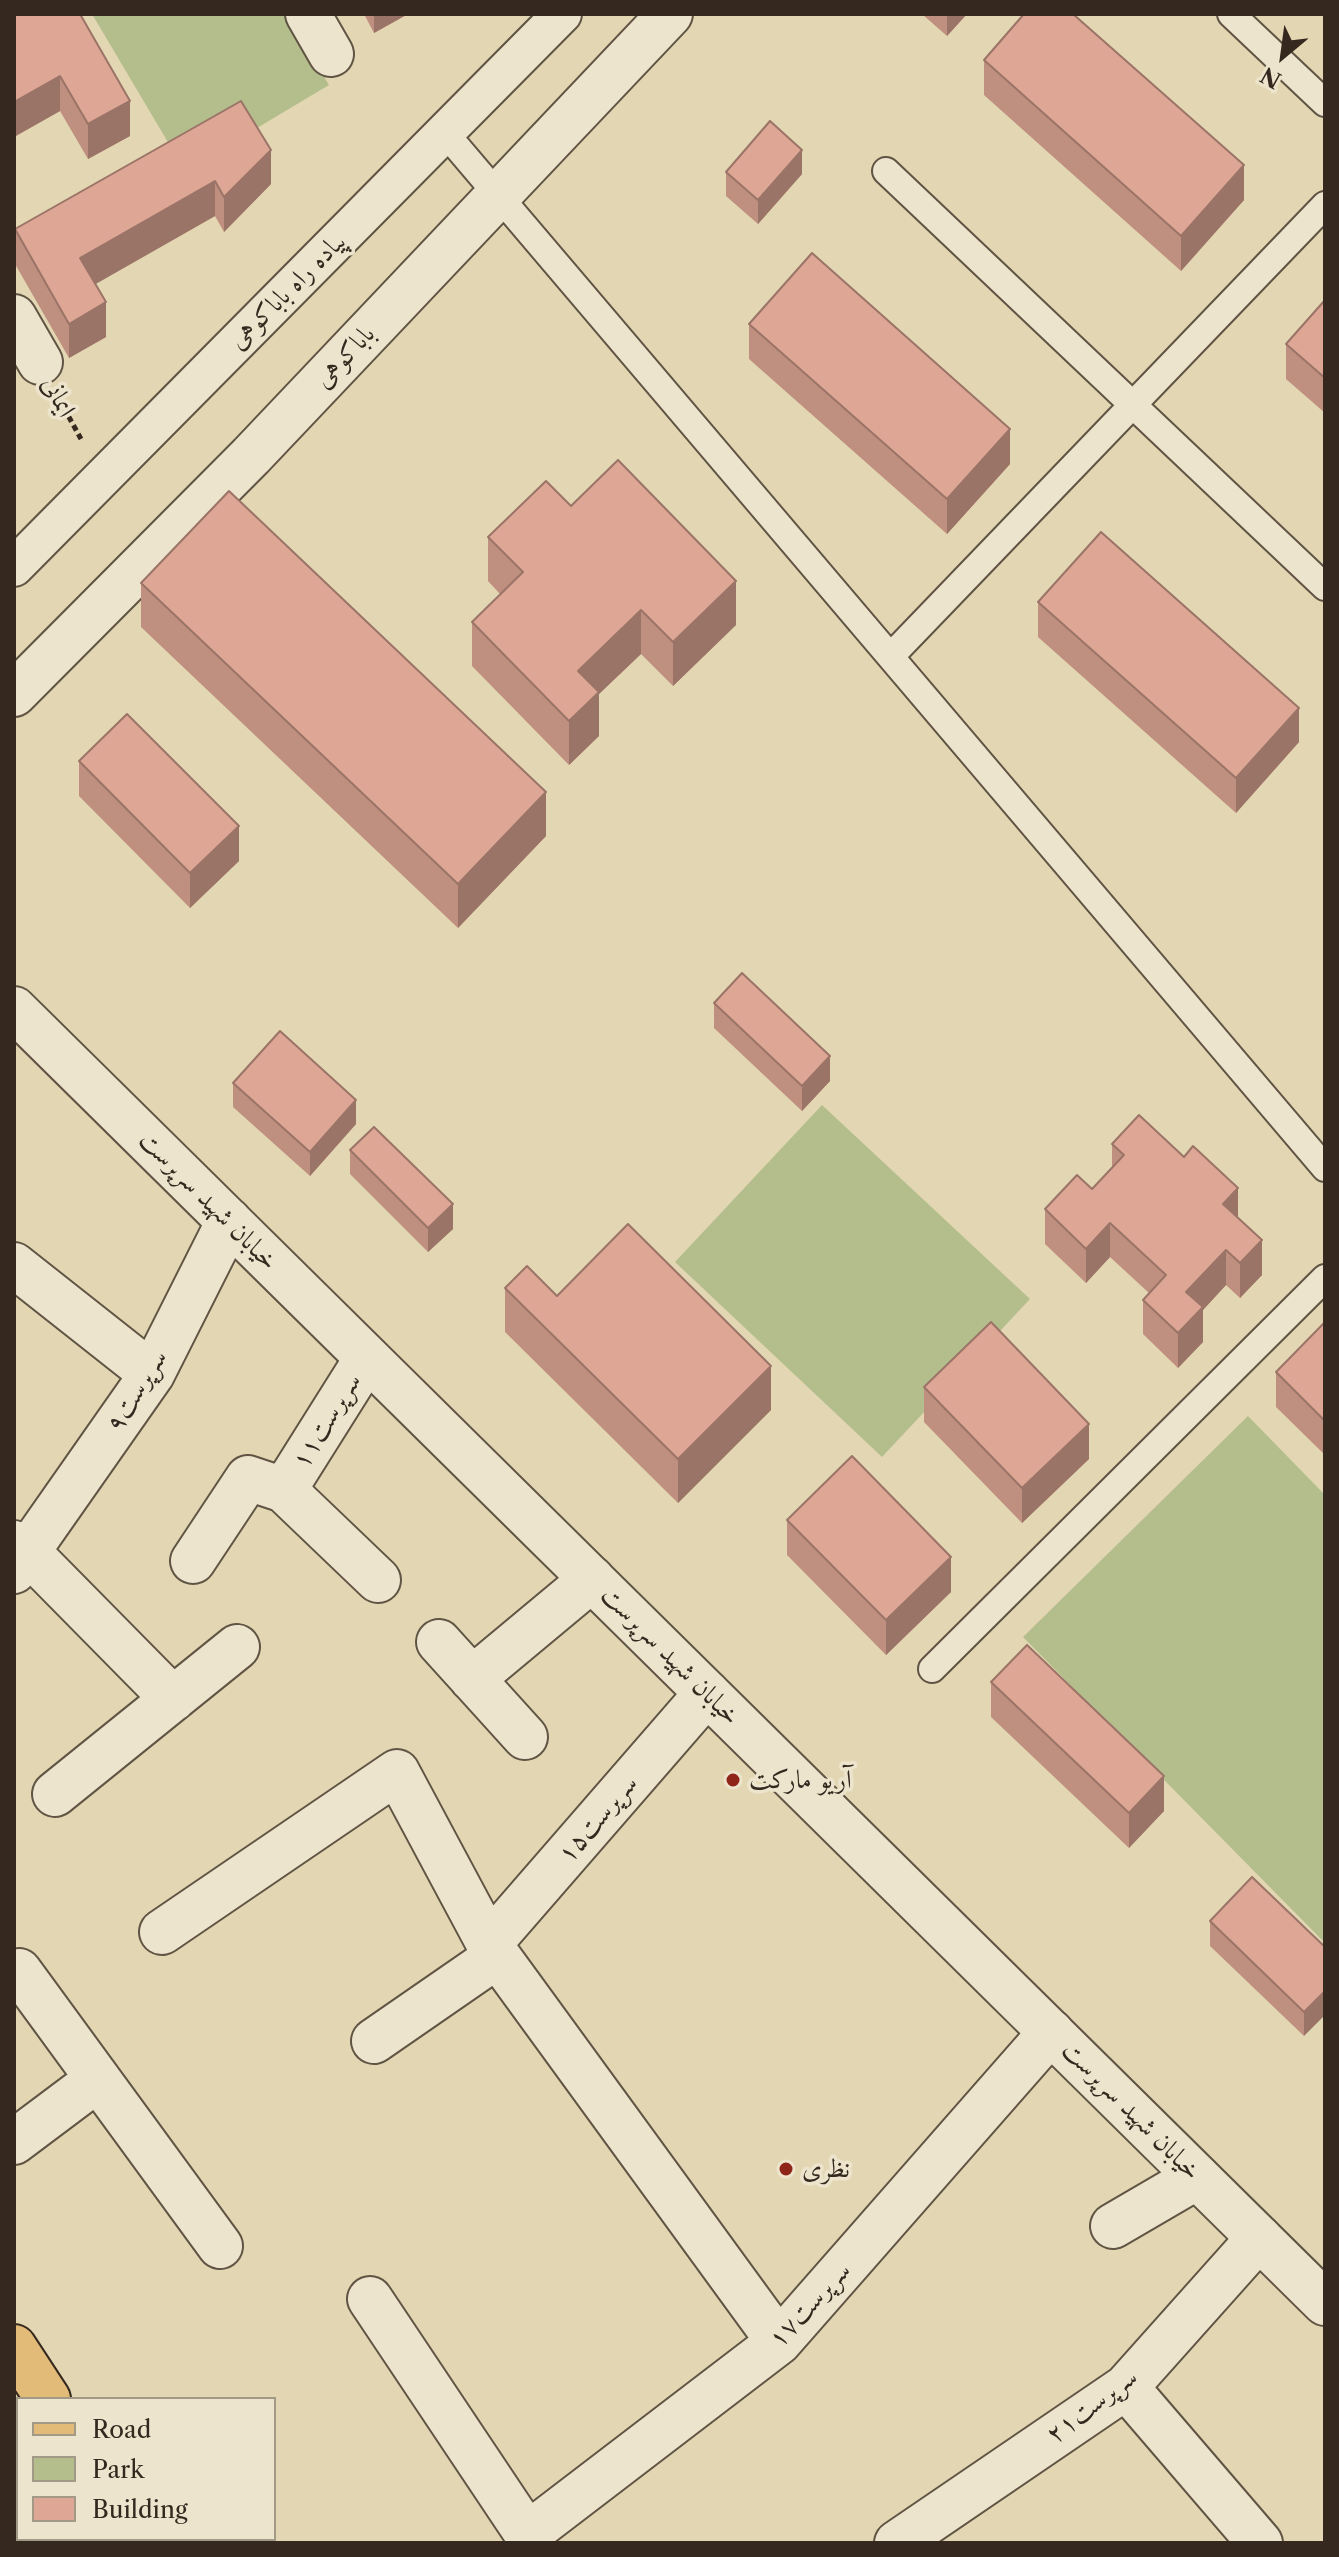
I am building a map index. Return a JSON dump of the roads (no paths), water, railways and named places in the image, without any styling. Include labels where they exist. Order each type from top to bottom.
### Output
[{"type":"main road","points":[[14,2347],[47,2397]]},
{"type":"street","points":[[308,14],[331,54]]},
{"type":"street","name":"پیاده راه باباکوهی","points":[[14,567],[562,14]]},
{"type":"street","name":"باباکوهی","points":[[14,694],[251,456],[670,14]]},
{"type":"street","name":"ایمانی","points":[[14,317],[40,362]]},
{"type":"street","name":"خیابان شهید سرپرست","points":[[14,1009],[1325,2303]]},
{"type":"street","name":"سرپرست۹","points":[[19,1556],[152,1374],[229,1221]]},
{"type":"street","points":[[14,1265],[152,1374]]},
{"type":"street","name":"سرپرست۱۱","points":[[193,1561],[248,1478],[284,1490],[367,1358]]},
{"type":"street","points":[[284,1490],[378,1580]]},
{"type":"street","points":[[19,1556],[173,1699]]},
{"type":"street","points":[[472,1679],[592,1579]]},
{"type":"street","points":[[439,1642],[525,1737]]},
{"type":"street","points":[[55,1794],[237,1647]]},
{"type":"street","name":"سرپرست۱۵","points":[[374,2041],[493,1950],[707,1693]]},
{"type":"street","points":[[162,1932],[397,1772],[493,1950],[779,2342]]},
{"type":"street","points":[[19,1971],[220,2246]]},
{"type":"street","name":"سرپرست۱۷","points":[[530,2539],[779,2342],[1051,2032]]},
{"type":"street","points":[[14,2142],[98,2079]]},
{"type":"street","points":[[1113,2226],[1197,2177]]},
{"type":"street","name":"سرپرست۲۱","points":[[897,2543],[1126,2387],[1259,2238]]},
{"type":"street","points":[[370,2299],[530,2539]]},
{"type":"street","points":[[1126,2387],[1260,2543]]},
{"type":"lane","points":[[1231,14],[1325,103]]},
{"type":"lane","points":[[446,134],[1325,1168]]},
{"type":"lane","points":[[886,171],[1325,587]]},
{"type":"lane","points":[[891,656],[1325,205]]},
{"type":"lane","points":[[932,1669],[1325,1278]]},
{"type":"place","name":"آریو مارکت","points":[[733,1780]]},
{"type":"place","name":"نظری","points":[[786,2169]]}]
